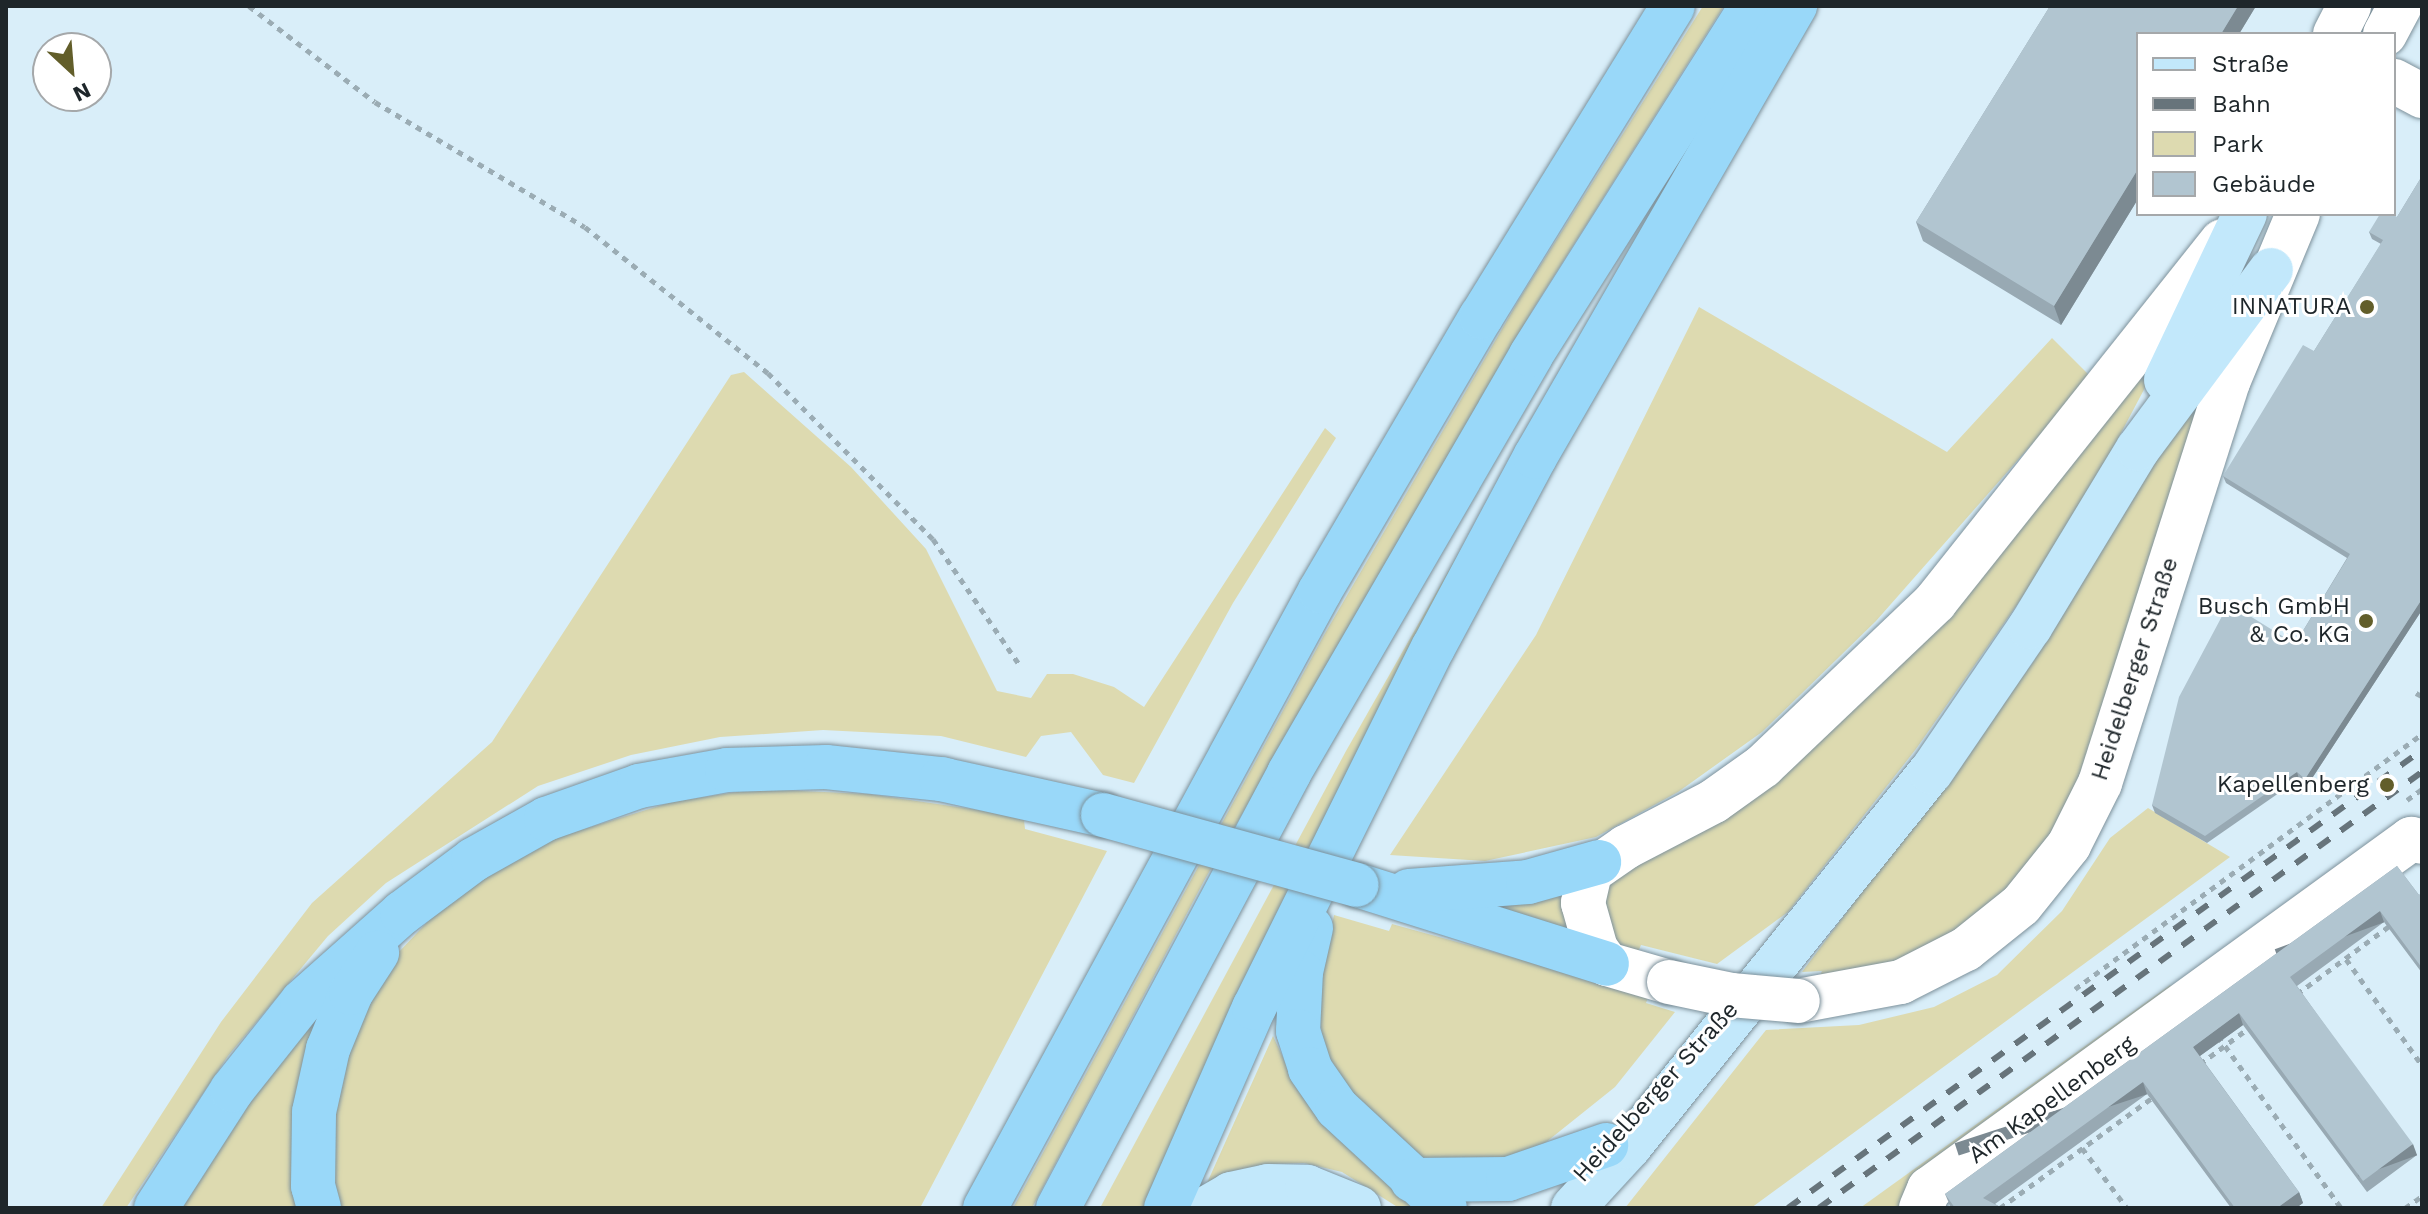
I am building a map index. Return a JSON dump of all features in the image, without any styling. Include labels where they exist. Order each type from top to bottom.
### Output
[{"type":"highway","points":[[985,1208],[1320,591],[1481,317],[1673,6]]},
{"type":"highway","points":[[1058,1208],[1297,760],[1531,355],[1752,6]]},
{"type":"highway","points":[[1445,1208],[1337,1108],[1310,1069],[1298,1031],[1301,972],[1356,880],[1535,457],[1795,6]]},
{"type":"highway","points":[[156,1208],[232,1090],[302,1002],[402,913],[473,860],[546,819],[639,786],[727,770],[826,767],[941,779],[1103,815],[1356,880],[1607,964]]},
{"type":"highway","points":[[1356,880],[1528,882],[1599,862]]},
{"type":"highway","points":[[1166,1208],[1254,1008],[1356,880]]},
{"type":"highway","points":[[319,1208],[313,1186],[314,1112],[328,1049],[351,993],[402,913]]},
{"type":"highway","points":[[1412,1180],[1508,1179],[1606,1145]]},
{"type":"main road","points":[[2138,449],[2181,342],[2243,216]]},
{"type":"main road","points":[[2138,449],[2271,270]]},
{"type":"main road","name":"Heidelberger Straße","points":[[1573,1208],[1795,944],[1931,772],[2030,627],[2138,449]]},
{"type":"main road","name":"Heidelberger Straße","points":[[1552,1208],[1606,1145],[1795,944]]},
{"type":"main road","points":[[1207,1208],[1231,1194],[1268,1186],[1307,1187],[1359,1208]]},
{"type":"street","points":[[2336,32],[2349,6]]},
{"type":"street","points":[[2386,32],[2400,6]]},
{"type":"street","points":[[2396,82],[2422,96]]},
{"type":"street","points":[[1607,964],[1590,937],[1583,911],[1585,887],[1599,862],[1714,801],[1763,766],[1935,602],[2242,216]]},
{"type":"street","name":"Heidelberger Straße","points":[[1607,964],[1669,982],[1731,995],[1813,999],[1901,982],[1966,949],[2021,905],[2069,845],[2100,783],[2187,500],[2271,270],[2297,216]]},
{"type":"street","name":"Am Kapellenberg","points":[[1921,1208],[1929,1189],[2411,839],[2422,842]]},
{"type":"path","points":[[249,6],[375,102],[585,227],[768,373],[933,539],[1019,664]]},
{"type":"path","points":[[2075,989],[2422,734]]},
{"type":"path","points":[[2285,1002],[2397,921]]},
{"type":"path","points":[[2346,959],[2422,1065]]},
{"type":"path","points":[[2191,999],[2341,1208]]},
{"type":"path","points":[[2186,1074],[2261,1020]]},
{"type":"path","points":[[2000,1208],[2160,1092]]},
{"type":"path","points":[[2082,1148],[2127,1208]]},
{"type":"path","points":[[2405,1208],[2422,1196]]},
{"type":"green space","points":[[1703,6],[1724,6],[1535,306],[1340,642],[1204,881],[1032,1208],[1013,1208],[1324,635],[1520,298]]},
{"type":"green space","points":[[1699,307],[1947,452],[2052,338],[2091,377],[1876,621],[1762,732],[1678,792],[1596,837],[1485,861],[1390,855],[1536,635]]},
{"type":"green space","points":[[2184,314],[2112,450],[2028,589],[1916,749],[1788,912],[1717,964],[1641,945],[1637,954],[1612,948],[1603,932],[1606,885],[1668,847]]},
{"type":"green space","points":[[2215,363],[2084,780],[2015,891],[1918,956],[1818,979],[1822,971],[1802,972],[2032,664]]},
{"type":"green space","points":[[744,372],[851,467],[926,549],[997,691],[1031,698],[1047,674],[1073,674],[1114,687],[1144,707],[1325,428],[1336,438],[1233,603],[1134,783],[1103,775],[1071,732],[1041,736],[1026,757],[941,736],[823,730],[720,737],[631,755],[538,786],[386,883],[328,936],[228,1056],[126,1208],[101,1208],[221,1022],[312,903],[492,742],[731,375]]},
{"type":"green space","points":[[1478,519],[1150,1208],[1100,1208],[1346,751]]},
{"type":"green space","points":[[756,789],[869,794],[985,811],[1024,820],[1025,829],[1107,851],[920,1208],[333,1208],[327,1180],[345,1038],[397,954],[434,915],[476,883],[558,837],[672,802]]},
{"type":"green space","points":[[2148,808],[2230,857],[1751,1208],[1625,1208],[1766,1030],[1859,1025],[1934,1007],[1997,975],[2062,911],[2110,838]]},
{"type":"green space","points":[[1566,892],[1568,929],[1486,908]]},
{"type":"green space","points":[[1334,915],[1389,931],[1392,924],[1649,995],[1646,1003],[1675,1012],[1615,1087],[1545,1143],[1519,1157],[1423,1161],[1354,1097],[1324,1049],[1317,996]]},
{"type":"green space","points":[[2170,985],[2177,994],[1907,1208],[1860,1208]]},
{"type":"green space","points":[[323,1009],[301,1208],[174,1208],[226,1125]]},
{"type":"green space","points":[[1273,1036],[1294,1081],[1414,1208],[1399,1208],[1342,1172],[1304,1163],[1266,1164],[1207,1183]]},
{"type":"building","points":[[2050,6],[2238,6],[2222,32],[2136,32],[2136,172],[2054,306],[1916,222]]},
{"type":"building","points":[[2422,176],[2422,599],[2305,779],[2297,772],[2205,836],[2152,805],[2179,697],[2229,603],[2295,644],[2350,554],[2223,476],[2303,345],[2314,351],[2383,240],[2369,232],[2379,216],[2397,217]]},
{"type":"building","points":[[2397,866],[2419,895],[2422,893],[2422,968],[2380,911],[2290,977],[2413,1144],[2363,1181],[2239,1013],[2193,1047],[2299,1192],[2277,1208],[2235,1208],[2143,1082],[1983,1198],[2002,1208],[1955,1208],[1945,1194]]},
{"type":"railway","points":[[1788,1208],[2422,750]]},
{"type":"railway","points":[[1819,1208],[2422,772]]},
{"type":"place","name":"INNATURA","points":[[2367,307]]},
{"type":"place","name":"Busch GmbH & Co. KG","points":[[2366,621]]},
{"type":"place","name":"Kapellenberg","points":[[2387,785]]}]
